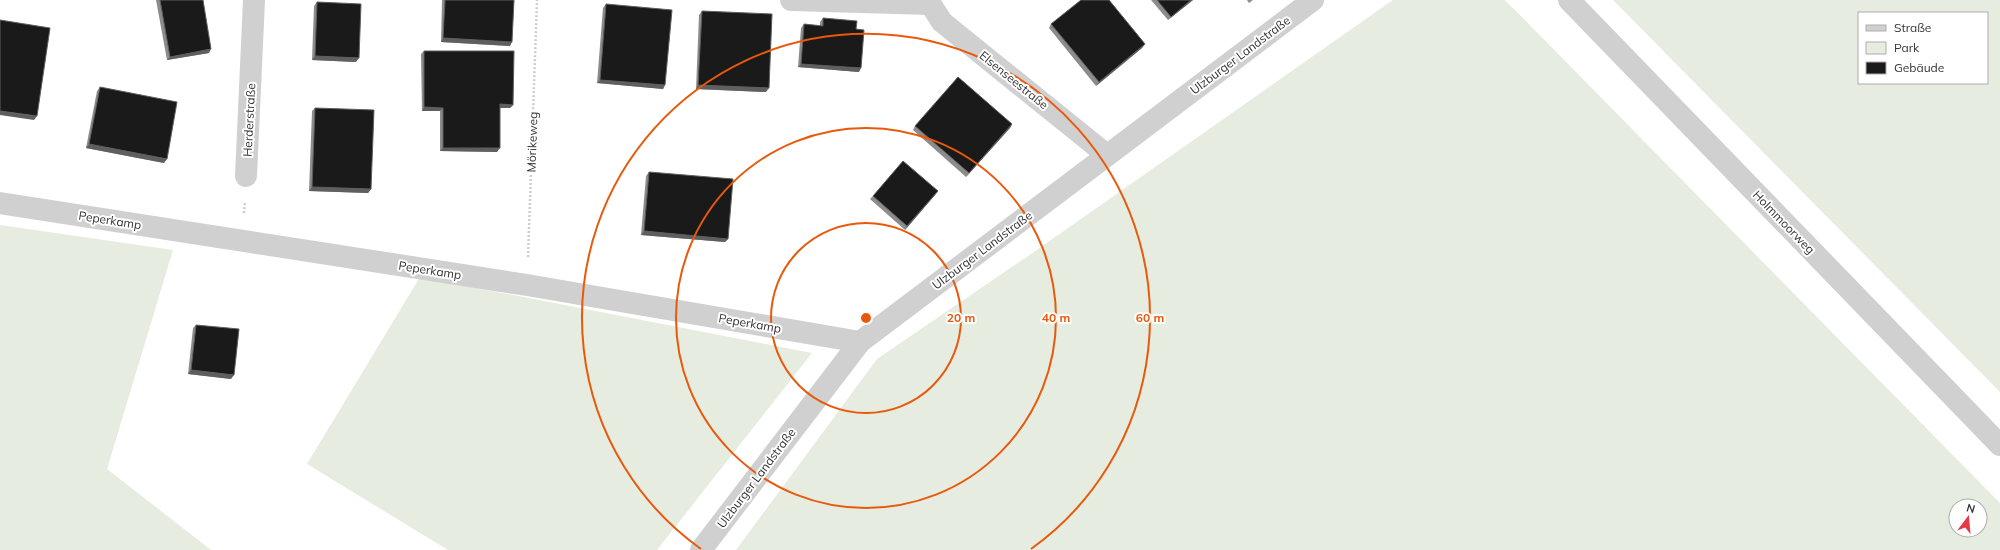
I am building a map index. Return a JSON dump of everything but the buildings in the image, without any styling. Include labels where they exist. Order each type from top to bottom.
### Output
[{"type":"street","name":"Herderstraße","points":[[246,176],[254,0]]},
{"type":"street","points":[[792,0],[929,2]]},
{"type":"street","name":"Ulzburger Landstraße","points":[[701,550],[860,342],[1313,0]]},
{"type":"street","name":"Holmmoorweg","points":[[1569,0],[2000,445]]},
{"type":"street","name":"Elsenseestraße","points":[[929,2],[942,22],[1107,155]]},
{"type":"street","name":"Peperkamp","points":[[0,203],[527,285],[860,342]]},
{"type":"path","name":"Mörikeweg","points":[[527,285],[537,0]]},
{"type":"path","points":[[243,240],[246,176]]},
{"type":"green space","points":[[1393,0],[1505,0],[2000,503],[2000,550],[736,550],[877,359],[1031,254]]},
{"type":"green space","points":[[1613,0],[2000,0],[2000,392]]},
{"type":"green space","points":[[0,225],[173,250],[107,469],[211,550],[0,550]]},
{"type":"green space","points":[[420,277],[812,353],[657,550],[448,550],[307,464]]}]
